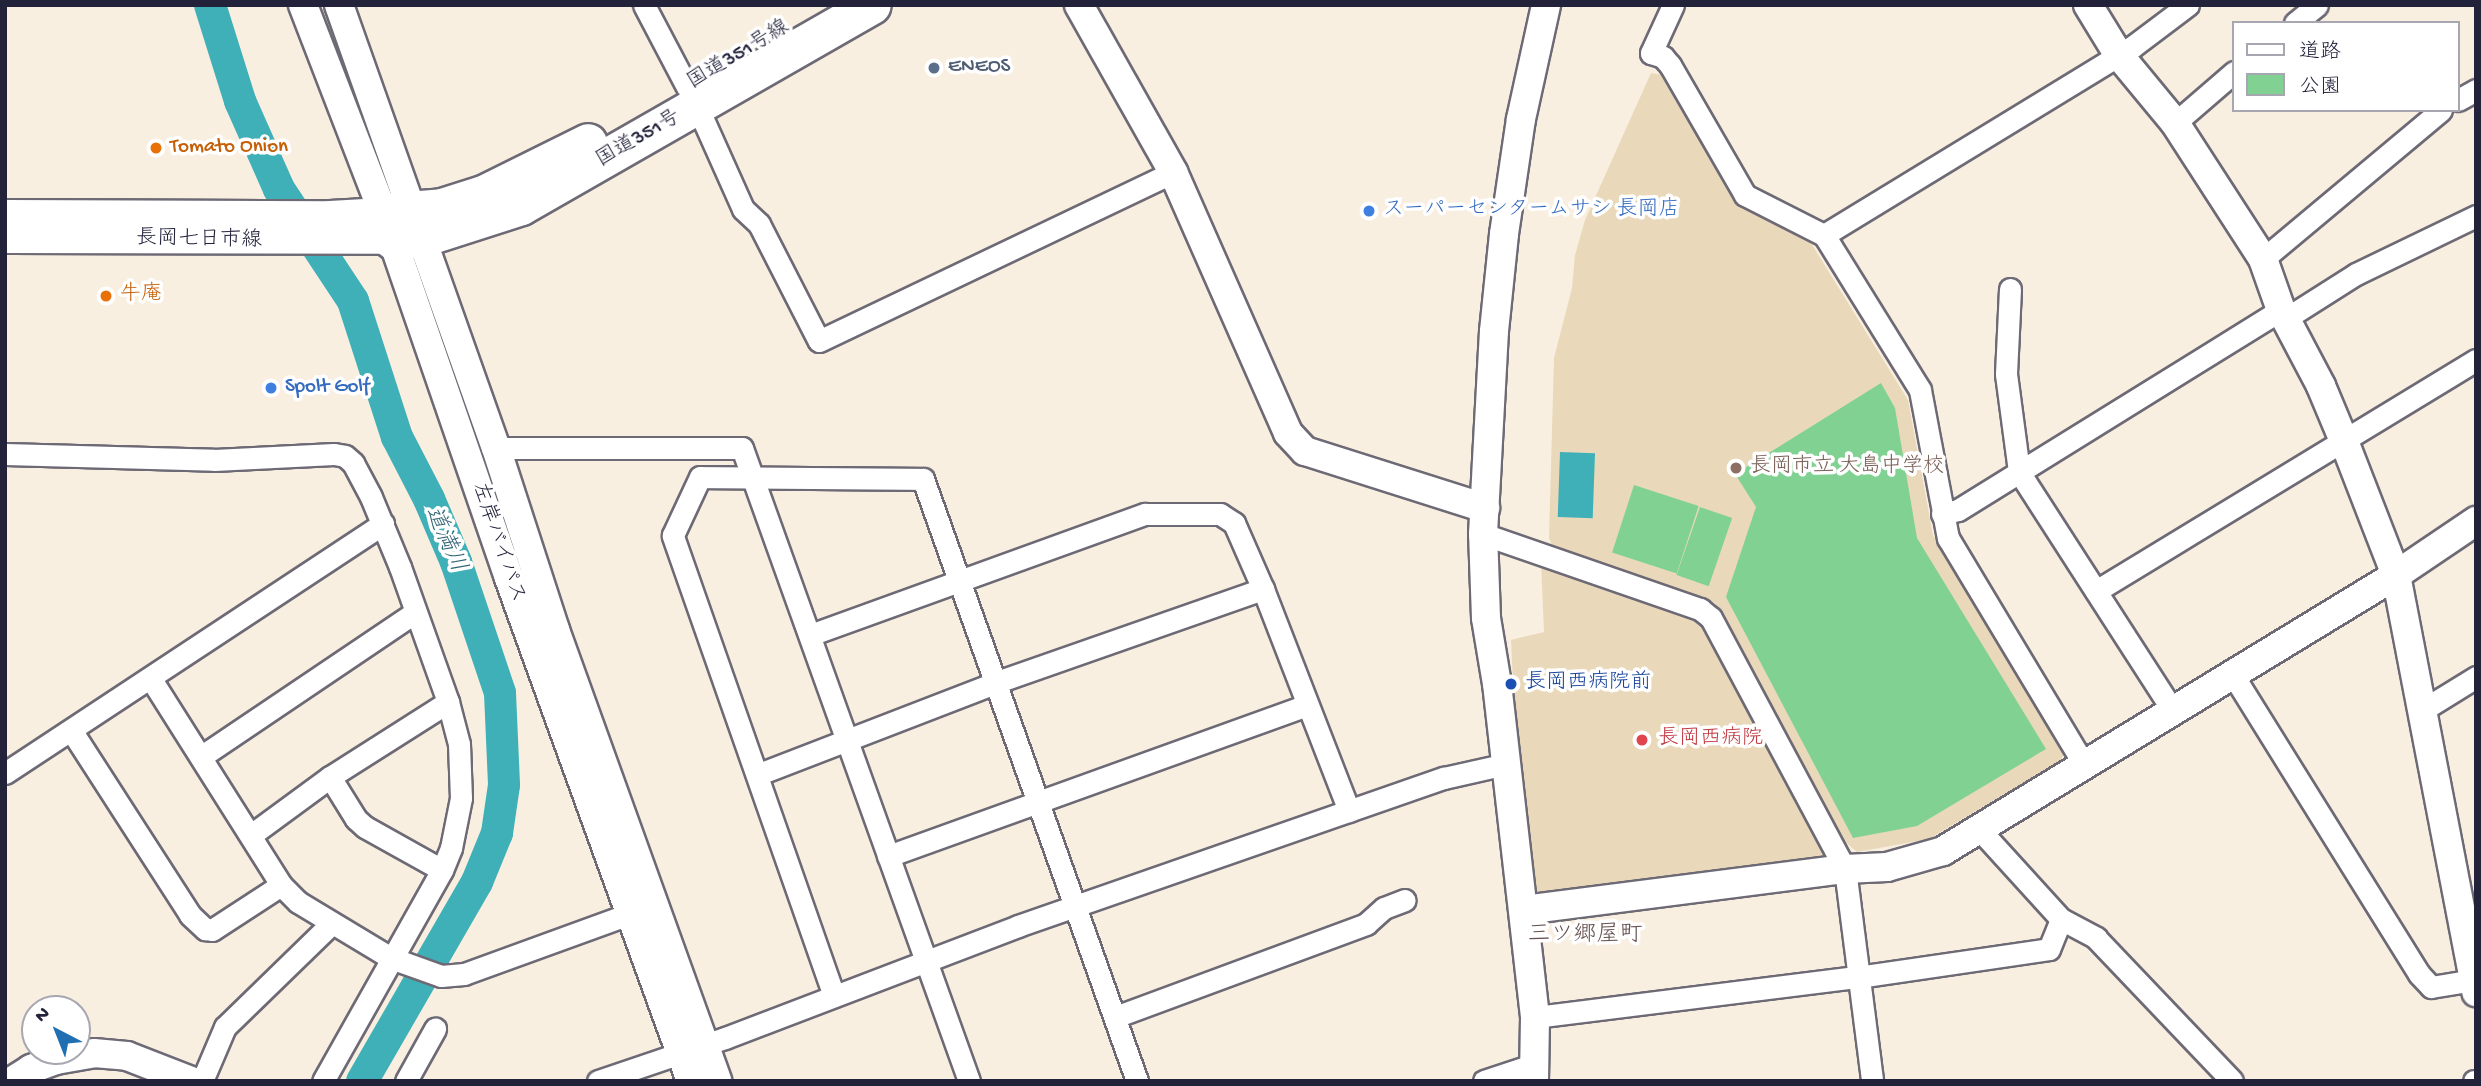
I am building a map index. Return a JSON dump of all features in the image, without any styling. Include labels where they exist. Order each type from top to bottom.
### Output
[{"type":"highway","name":"国道351号線","points":[[692,97],[824,5]]},
{"type":"highway","name":"国道351号","points":[[402,225],[521,206],[692,97],[872,5]]},
{"type":"street","name":"左岸バイパス","points":[[303,5],[402,225],[496,448],[692,1048],[691,1081]]},
{"type":"street","name":"左岸バイパス","points":[[339,5],[402,225],[629,914],[692,1048],[718,1081]]},
{"type":"street","points":[[644,5],[692,97],[743,209],[760,224],[819,341],[1173,172]]},
{"type":"street","points":[[1079,5],[1173,172],[1288,433],[1305,451],[1484,521],[1700,610],[1711,618],[1845,869],[1872,1081]]},
{"type":"street","points":[[1484,1081],[1533,1073],[1535,1017],[1524,910],[1486,618],[1484,521],[1494,331],[1504,234],[1521,119],[1546,5]]},
{"type":"street","points":[[1673,5],[1651,53],[1663,57],[1670,65],[1729,161],[1745,195],[1824,235],[1920,390],[1948,538],[2084,764]]},
{"type":"street","points":[[2088,5],[2118,54],[2175,123],[2263,259],[2283,314],[2321,386],[2344,441],[2396,575],[2421,711],[2467,897],[2475,986],[2431,987],[2420,975],[2232,675]]},
{"type":"street","points":[[1824,235],[2118,54],[2188,5]]},
{"type":"street","points":[[2297,21],[2316,5]]},
{"type":"street","points":[[2175,123],[2232,74]]},
{"type":"street","points":[[2460,99],[2476,90]]},
{"type":"street","points":[[2263,259],[2439,112]]},
{"type":"street","name":"長岡七日市線","points":[[5,214],[330,215],[402,225]]},
{"type":"street","points":[[1942,514],[1958,510],[2283,314],[2356,274],[2476,216]]},
{"type":"street","name":"長岡七日市線","points":[[5,239],[346,242],[402,225]]},
{"type":"street","points":[[2010,289],[2006,374],[2019,472],[2173,710]]},
{"type":"street","points":[[2096,591],[2476,360]]},
{"type":"street","points":[[506,448],[742,448],[969,1081]]},
{"type":"street","points":[[5,454],[214,460],[345,456],[353,463],[383,524],[448,702],[459,744],[461,798],[451,848],[442,870],[396,960],[323,1081]]},
{"type":"street","points":[[834,996],[759,774],[673,535],[700,477],[923,479],[1137,1081]]},
{"type":"street","points":[[810,635],[1145,514],[1220,514],[1234,523],[1263,589],[1349,811]]},
{"type":"street","points":[[1524,910],[1845,869],[1887,867],[1927,857],[1979,829],[2396,575],[2476,521]]},
{"type":"street","points":[[5,773],[383,524]]},
{"type":"street","points":[[759,774],[997,682],[1263,589]]},
{"type":"street","points":[[202,756],[414,613]]},
{"type":"street","points":[[2421,711],[2476,677]]},
{"type":"street","points":[[150,679],[202,756],[281,885],[298,902],[396,960],[441,976],[464,974],[629,914]]},
{"type":"street","points":[[251,835],[330,777],[448,702]]},
{"type":"street","points":[[888,856],[1307,705]]},
{"type":"street","points":[[71,730],[198,925],[212,930],[281,885]]},
{"type":"street","points":[[598,1081],[1075,907],[1349,811],[1462,772],[1506,764]]},
{"type":"street","points":[[330,777],[356,819],[365,827],[442,870]]},
{"type":"street","points":[[1979,829],[2061,919],[2096,938],[2232,1081]]},
{"type":"street","points":[[1115,1017],[1366,924],[1384,908],[1405,900]]},
{"type":"street","points":[[1535,1017],[1858,977],[2049,949],[2061,919]]},
{"type":"street","points":[[202,1081],[225,1027],[332,923]]},
{"type":"street","points":[[407,1081],[435,1029]]},
{"type":"street","points":[[8,1079],[56,1060],[93,1053],[127,1056],[191,1081]]},
{"type":"shaded area","name":"長岡市立 大島中学校","points":[[1651,73],[1662,75],[1746,209],[1811,243],[1908,400],[1933,535],[2065,752],[2060,761],[1929,839],[1857,852],[1844,841],[1715,603],[1553,548],[1549,538],[1554,358],[1572,288],[1575,255],[1585,220]]},
{"type":"shaded area","name":"長岡西病院","points":[[1541,562],[1699,618],[1710,629],[1827,852],[1821,864],[1539,895],[1530,886],[1517,765],[1511,640],[1544,632]]},
{"type":"green space","points":[[1881,383],[1895,408],[1917,538],[2046,749],[1917,826],[1853,838],[1726,597],[1756,507],[1735,474]]},
{"type":"green space","points":[[1634,485],[1699,506],[1677,574],[1612,553]]},
{"type":"green space","points":[[1700,507],[1732,518],[1709,586],[1677,575]]},
{"type":"water","points":[[1560,452],[1595,453],[1593,518],[1558,517]]},
{"type":"waterway","name":"道満川","points":[[210,5],[240,101],[279,189],[353,301],[397,437],[429,499],[456,562],[500,693],[504,785],[497,833],[477,882],[362,1081]]},
{"type":"place","name":"ENEOS","points":[[934,68]]},
{"type":"place","name":"Tomato Onion","points":[[156,148]]},
{"type":"place","name":"スーパーセンタームサシ 長岡店","points":[[1369,211]]},
{"type":"place","name":"牛庵","points":[[106,296]]},
{"type":"place","name":"Spolt Golf","points":[[271,388]]},
{"type":"place","name":"長岡市立 大島中学校","points":[[1736,468]]},
{"type":"place","name":"長岡西病院前","points":[[1511,684]]},
{"type":"place","name":"長岡西病院","points":[[1642,740]]},
{"type":"district","name":"三ツ郷屋町","points":[[1585,936]]}]
